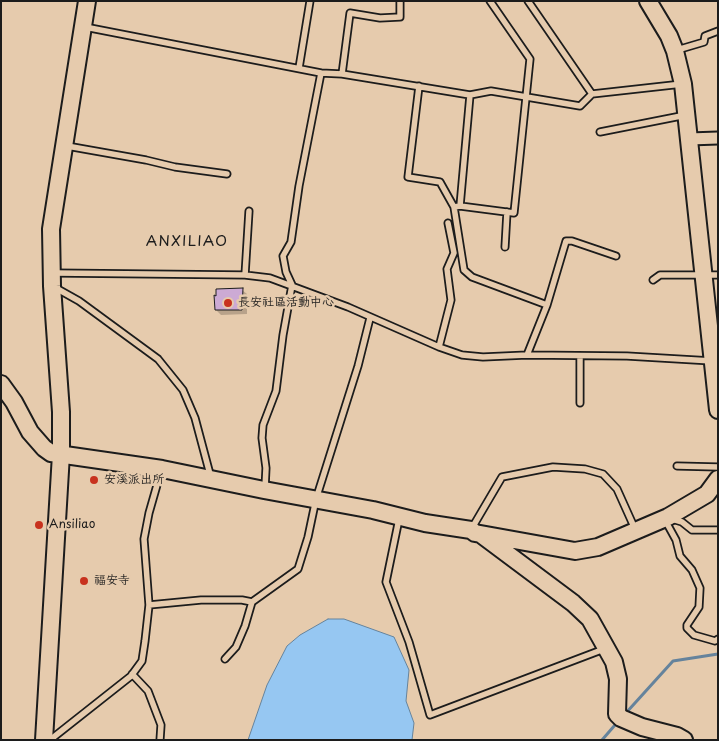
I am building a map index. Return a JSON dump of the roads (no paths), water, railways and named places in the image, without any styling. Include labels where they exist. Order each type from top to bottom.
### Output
[{"type":"street","points":[[33,740],[61,412],[49,280],[42,228],[77,1]]},
{"type":"street","points":[[49,280],[51,229],[87,1]]},
{"type":"street","points":[[652,3],[675,51],[683,84],[689,139],[710,276],[718,409]]},
{"type":"street","points":[[689,139],[718,138]]},
{"type":"street","points":[[1,384],[14,402],[30,432],[44,448],[56,453],[162,469],[373,510],[425,524],[575,551],[598,547],[666,518],[707,494],[718,479]]},
{"type":"street","points":[[44,740],[56,453]]},
{"type":"street","points":[[475,532],[573,603],[590,618],[614,662],[618,679],[617,714],[621,718],[642,727],[677,736],[684,740]]},
{"type":"lane","points":[[299,68],[310,1]]},
{"type":"lane","points":[[342,74],[350,13],[380,18],[400,17],[400,1]]},
{"type":"lane","points":[[457,207],[514,213],[530,59],[490,1]]},
{"type":"lane","points":[[528,1],[592,94]]},
{"type":"lane","points":[[83,26],[321,73],[342,74],[470,95],[491,91],[580,106],[592,94],[683,84]]},
{"type":"lane","points":[[675,51],[704,42],[706,36],[718,31]]},
{"type":"lane","points":[[264,490],[266,468],[262,425],[276,391],[292,285],[286,272],[283,256],[291,242],[299,186],[321,73]]},
{"type":"lane","points":[[419,86],[408,177],[440,182],[457,207]]},
{"type":"lane","points":[[470,95],[457,207],[464,270],[472,277],[547,305]]},
{"type":"lane","points":[[600,132],[687,115]]},
{"type":"lane","points":[[65,146],[175,167],[226,174]]},
{"type":"lane","points":[[245,275],[248,211]]},
{"type":"lane","points":[[505,247],[508,212]]},
{"type":"lane","points":[[439,348],[451,300],[447,269],[454,253],[448,223]]},
{"type":"lane","points":[[527,355],[547,305],[566,241],[572,241],[616,256]]},
{"type":"lane","points":[[49,280],[245,275],[270,278],[348,307],[439,348],[462,355],[483,357],[527,355],[627,356],[714,361]]},
{"type":"lane","points":[[653,280],[660,275],[710,276]]},
{"type":"lane","points":[[49,280],[158,359],[183,390],[195,418],[211,480]]},
{"type":"lane","points":[[225,659],[236,647],[252,602],[298,568],[308,537],[316,499],[358,366],[370,318]]},
{"type":"lane","points":[[580,356],[580,403]]},
{"type":"lane","points":[[677,466],[718,467]]},
{"type":"lane","points":[[475,532],[502,477],[553,467],[603,474],[617,489],[636,531]]},
{"type":"lane","points":[[50,740],[131,676],[142,661],[149,605],[144,539],[149,513],[162,469]]},
{"type":"lane","points":[[399,517],[386,582],[409,642],[430,715],[607,648]]},
{"type":"lane","points":[[666,518],[682,522],[692,530],[718,530]]},
{"type":"lane","points":[[666,518],[676,540],[680,556],[692,570],[700,588],[699,607],[687,628],[694,635],[715,641],[718,640]]},
{"type":"lane","points":[[149,605],[201,600],[242,600],[252,602]]},
{"type":"lane","points":[[132,674],[148,691],[161,725],[160,740]]},
{"type":"water","points":[[328,619],[344,619],[394,637],[409,670],[406,701],[414,723],[412,740],[248,740],[267,685],[287,646],[300,635]]},
{"type":"waterway","points":[[625,714],[673,661],[718,654]]},
{"type":"waterway","points":[[602,740],[615,725]]},
{"type":"place","name":"長安社區活動中心","points":[[228,303]]},
{"type":"place","name":"安溪派出所","points":[[94,480]]},
{"type":"place","name":"Ansiliao","points":[[39,525]]},
{"type":"place","name":"福安寺","points":[[84,581]]},
{"type":"district","name":"ANXILIAO","points":[[187,242]]}]
